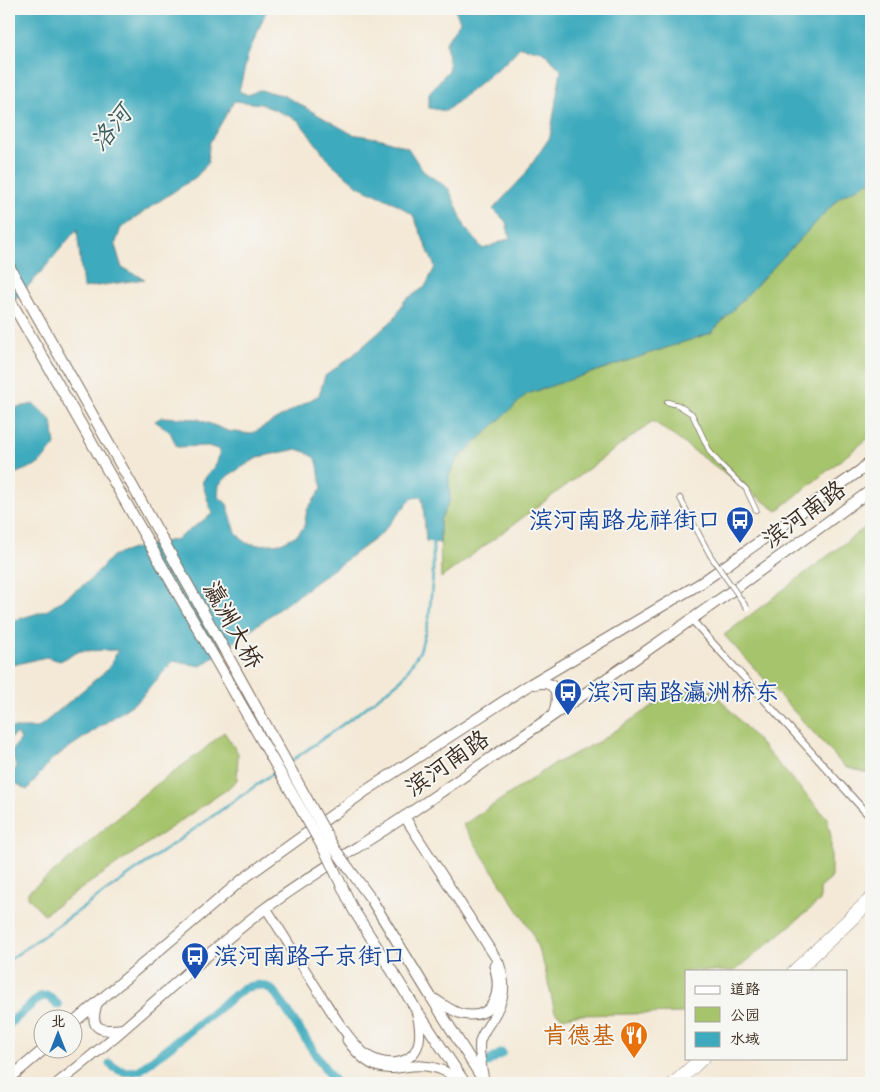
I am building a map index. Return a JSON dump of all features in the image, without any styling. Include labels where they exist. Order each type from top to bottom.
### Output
[{"type":"main road","name":"瀛洲大桥","points":[[9,266],[334,848],[370,900],[485,1083]]},
{"type":"main road","name":"瀛洲大桥","points":[[9,298],[326,853],[353,909],[465,1083]]},
{"type":"main road","name":"滨河南路","points":[[82,1016],[243,879],[367,790],[529,685],[701,583],[861,470],[871,460]]},
{"type":"main road","name":"滨河南路","points":[[60,1083],[229,936],[266,908],[404,816],[691,619],[871,490]]},
{"type":"main road","points":[[529,685],[548,683],[555,688],[558,696],[554,713]]},
{"type":"main road","points":[[404,816],[499,963],[504,978],[504,993],[480,1042],[485,1083]]},
{"type":"main road","points":[[266,908],[355,1053],[372,1066],[383,1071],[432,1067],[446,1072],[459,1083]]},
{"type":"main road","points":[[431,997],[461,1014],[473,1015],[483,1012],[492,1006],[498,985],[497,974],[486,944]]},
{"type":"main road","points":[[98,1002],[94,1013],[94,1023],[98,1028],[105,1031],[124,1029]]},
{"type":"main road","points":[[336,1020],[364,1053],[378,1062],[394,1064],[415,1052],[419,1042],[420,1026],[414,1006]]},
{"type":"main road","points":[[9,1079],[32,1059]]},
{"type":"street","points":[[667,402],[678,405],[692,414],[710,452],[746,489],[756,510]]},
{"type":"street","points":[[680,498],[710,554],[748,608]]},
{"type":"street","points":[[691,619],[871,818]]},
{"type":"street","points":[[792,970],[871,896]]},
{"type":"street","points":[[801,970],[871,904]]},
{"type":"street","points":[[671,1083],[696,1060]]},
{"type":"street","points":[[680,1083],[704,1060]]},
{"type":"green space","points":[[871,181],[871,436],[777,511],[653,421],[441,578],[440,520],[450,500],[449,476],[457,460],[527,394],[711,333],[840,197]]},
{"type":"green space","points":[[871,523],[871,774],[845,767],[724,635]]},
{"type":"green space","points":[[676,690],[713,691],[827,818],[831,837],[831,879],[820,888],[820,901],[736,970],[685,970],[685,1012],[683,1013],[575,1015],[563,1018],[555,1012],[544,965],[532,932],[463,825],[554,764],[600,741]]},
{"type":"green space","points":[[224,732],[238,753],[237,780],[226,790],[44,914],[28,897],[28,892],[64,864],[144,794],[201,752]]},
{"type":"water","name":"洛河","points":[[9,9],[267,9],[248,55],[239,91],[248,95],[259,90],[283,95],[352,134],[382,139],[408,148],[423,171],[449,189],[466,229],[483,249],[510,238],[506,222],[493,209],[523,177],[550,137],[561,70],[542,51],[520,47],[507,61],[446,111],[429,108],[429,93],[449,70],[446,43],[460,21],[455,9],[871,9],[871,181],[840,197],[711,333],[527,394],[457,460],[449,476],[450,500],[440,520],[440,543],[426,541],[423,503],[421,497],[412,498],[380,535],[201,666],[173,661],[139,700],[51,760],[27,790],[9,779],[16,768],[12,750],[21,739],[16,734],[9,739],[9,728],[38,728],[109,668],[118,650],[80,651],[60,661],[46,657],[9,666],[9,622],[48,610],[89,581],[112,556],[177,539],[212,514],[202,482],[217,463],[220,450],[208,446],[177,447],[170,432],[155,421],[162,417],[198,419],[228,431],[251,434],[319,395],[325,376],[352,356],[394,319],[405,300],[425,287],[435,267],[413,215],[395,203],[358,186],[330,162],[298,120],[261,104],[234,101],[209,144],[208,163],[196,177],[121,228],[115,245],[122,268],[145,279],[83,288],[77,229],[37,277],[9,306]],"holes":[[[297,449],[306,452],[317,463],[322,488],[307,510],[304,527],[297,535],[281,543],[259,545],[246,543],[236,533],[227,504],[218,496],[219,485],[229,475],[259,457]]]},
{"type":"water","points":[[34,404],[52,421],[55,445],[39,464],[9,476],[9,409]]},
{"type":"waterway","points":[[290,762],[360,712],[402,679],[420,651],[429,618],[433,573],[433,540]]},
{"type":"waterway","points":[[9,960],[275,772]]},
{"type":"waterway","points":[[110,1064],[124,1072],[140,1070],[244,988],[262,985],[276,994],[336,1083]]},
{"type":"waterway","points":[[9,1024],[40,997],[48,996],[58,1005]]},
{"type":"waterway","points":[[486,1063],[502,1053]]},
{"type":"place","name":"滨河南路龙祥街口","points":[[740,544]]},
{"type":"place","name":"滨河南路瀛洲桥东","points":[[568,716]]},
{"type":"place","name":"滨河南路子京街口","points":[[195,980]]},
{"type":"place","name":"肯德基","points":[[634,1059]]}]
